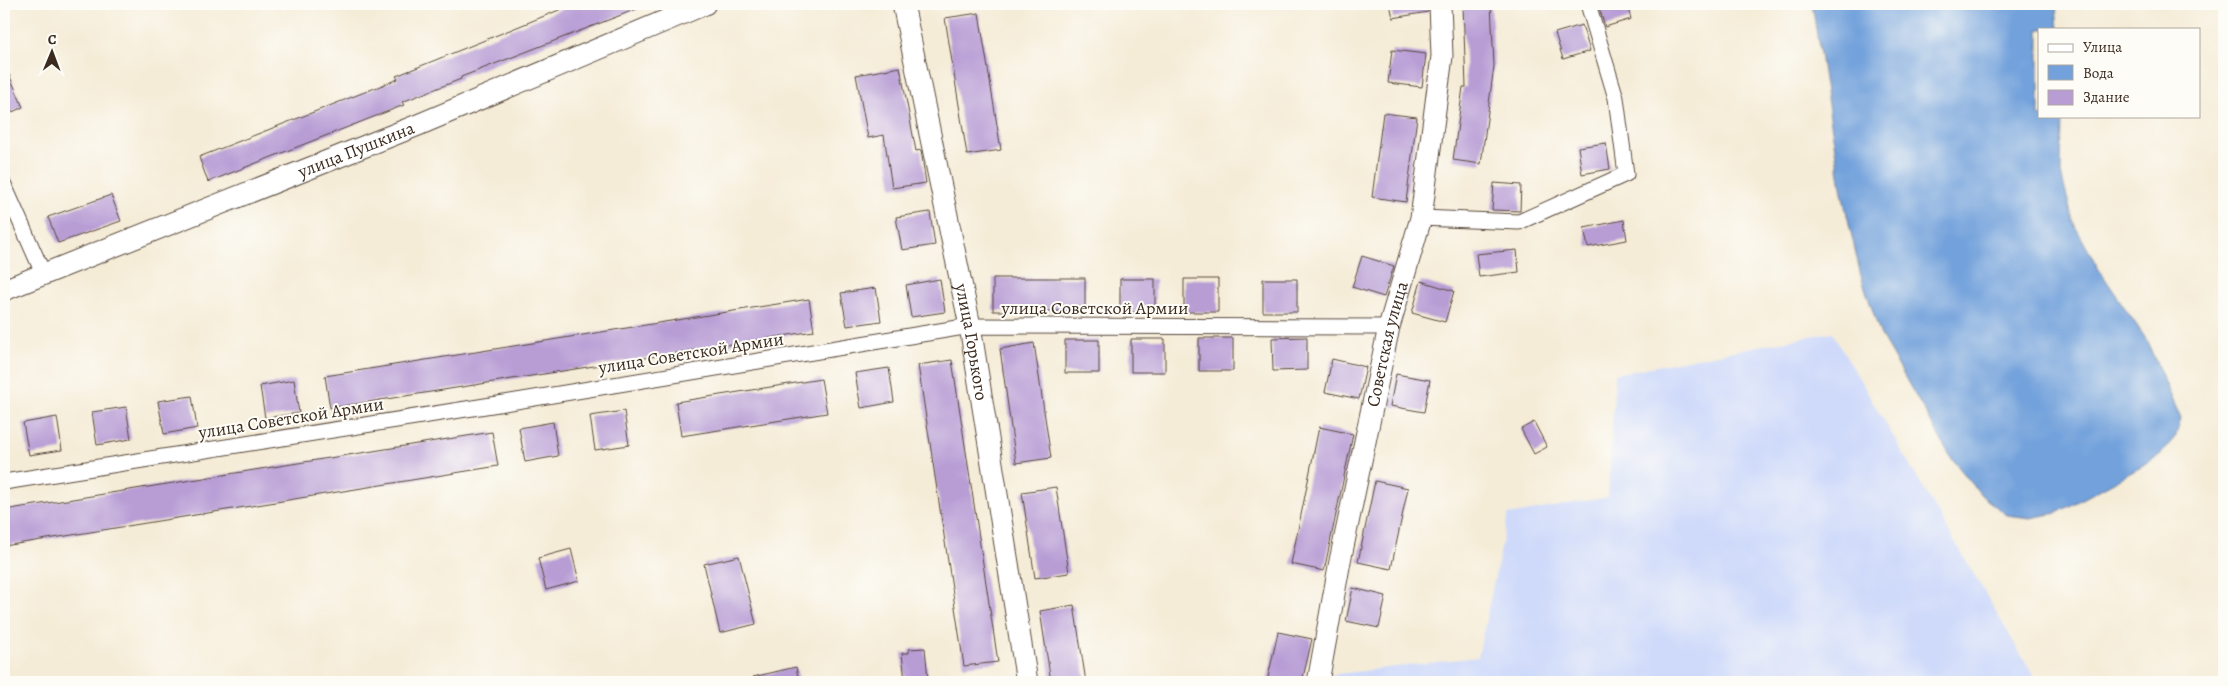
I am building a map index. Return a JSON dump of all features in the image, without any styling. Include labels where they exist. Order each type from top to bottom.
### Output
[{"type":"street","name":"улица Пушкина","points":[[22,283],[418,126],[705,4]]},
{"type":"street","name":"улица Горького","points":[[903,4],[970,326],[1027,682]]},
{"type":"street","name":"Советская улица","points":[[1318,682],[1340,561],[1389,327],[1422,218],[1442,56],[1440,4]]},
{"type":"street","points":[[1422,218],[1518,222],[1626,174],[1616,98],[1588,4]]},
{"type":"street","points":[[4,184],[22,283]]},
{"type":"street","name":"улица Советской Армии","points":[[4,482],[498,404],[970,326],[1389,327]]},
{"type":"shaded area","points":[[1832,332],[2037,682],[1330,682],[1329,675],[1478,657],[1508,515],[1608,497],[1615,374]]},
{"type":"water","points":[[1812,4],[2056,4],[2058,28],[2038,28],[2038,118],[2062,118],[2061,174],[2074,224],[2100,271],[2146,339],[2181,419],[2176,436],[2161,454],[2143,466],[2057,513],[2030,518],[2007,515],[1982,496],[1952,459],[1881,336],[1861,276],[1842,193]]},
{"type":"building","points":[[574,4],[647,5],[461,77],[461,79],[402,102],[404,105],[208,182],[199,157],[398,79],[396,76]]},
{"type":"building","points":[[1390,4],[1428,4],[1428,12],[1393,18]]},
{"type":"building","points":[[1463,4],[1491,4],[1494,66],[1481,164],[1453,160],[1463,87],[1466,87]]},
{"type":"building","points":[[1598,4],[1627,4],[1631,19],[1605,27]]},
{"type":"building","points":[[979,13],[1001,150],[967,155],[945,18]]},
{"type":"building","points":[[1582,25],[1590,51],[1563,59],[1555,33]]},
{"type":"building","points":[[1392,50],[1426,54],[1422,87],[1388,83]]},
{"type":"building","points":[[4,63],[23,107],[4,116]]},
{"type":"building","points":[[900,67],[916,151],[921,150],[926,183],[892,188],[884,135],[868,138],[856,75]]},
{"type":"building","points":[[1383,113],[1417,117],[1406,202],[1372,197]]},
{"type":"building","points":[[1606,143],[1610,169],[1582,174],[1578,147]]},
{"type":"building","points":[[1494,183],[1521,185],[1520,211],[1492,210]]},
{"type":"building","points":[[111,195],[121,221],[58,243],[48,217]]},
{"type":"building","points":[[930,212],[935,245],[902,250],[896,217]]},
{"type":"building","points":[[1624,220],[1627,240],[1588,247],[1584,228]]},
{"type":"building","points":[[1517,250],[1519,272],[1479,277],[1476,254]]},
{"type":"building","points":[[1362,256],[1394,266],[1384,297],[1352,287]]},
{"type":"building","points":[[993,278],[1085,278],[1085,311],[993,311]]},
{"type":"building","points":[[940,279],[945,312],[911,317],[906,285]]},
{"type":"building","points":[[1120,279],[1155,279],[1155,312],[1120,312]]},
{"type":"building","points":[[1184,279],[1218,279],[1218,312],[1184,312]]},
{"type":"building","points":[[1263,279],[1297,279],[1297,312],[1263,312]]},
{"type":"building","points":[[1421,281],[1454,291],[1445,322],[1412,313]]},
{"type":"building","points":[[876,288],[881,321],[847,326],[841,293]]},
{"type":"building","points":[[809,299],[814,331],[330,408],[325,376]]},
{"type":"building","points":[[1307,337],[1307,370],[1273,371],[1272,338]]},
{"type":"building","points":[[1199,338],[1233,338],[1233,371],[1199,371]]},
{"type":"building","points":[[1131,339],[1165,339],[1165,372],[1131,372]]},
{"type":"building","points":[[1065,340],[1099,340],[1099,373],[1065,373]]},
{"type":"building","points":[[1034,343],[1051,458],[1016,463],[1000,349]]},
{"type":"building","points":[[1332,359],[1366,367],[1359,399],[1325,392]]},
{"type":"building","points":[[952,360],[998,662],[964,666],[918,365]]},
{"type":"building","points":[[889,368],[894,402],[861,408],[855,373]]},
{"type":"building","points":[[1396,374],[1430,380],[1424,412],[1390,406]]},
{"type":"building","points":[[821,379],[827,413],[681,436],[676,402]]},
{"type":"building","points":[[294,380],[299,413],[265,418],[260,386]]},
{"type":"building","points":[[192,396],[197,428],[164,434],[158,401]]},
{"type":"building","points":[[126,407],[131,439],[97,445],[92,412]]},
{"type":"building","points":[[624,411],[629,445],[595,450],[590,416]]},
{"type":"building","points":[[57,417],[62,450],[29,455],[23,423]]},
{"type":"building","points":[[553,422],[558,456],[525,462],[519,428]]},
{"type":"building","points":[[1534,422],[1547,447],[1534,454],[1521,429]]},
{"type":"building","points":[[1319,427],[1353,434],[1324,571],[1291,564]]},
{"type":"building","points":[[492,432],[498,466],[4,546],[4,510]]},
{"type":"building","points":[[1375,481],[1408,488],[1391,569],[1358,562]]},
{"type":"building","points":[[1056,487],[1069,573],[1035,578],[1022,492]]},
{"type":"building","points":[[571,549],[579,581],[546,590],[538,558]]},
{"type":"building","points":[[739,556],[756,624],[720,633],[704,564]]},
{"type":"building","points":[[1353,588],[1386,596],[1379,628],[1346,621]]},
{"type":"building","points":[[1074,605],[1086,682],[1051,682],[1040,611]]},
{"type":"building","points":[[1278,632],[1312,639],[1302,682],[1267,682]]},
{"type":"building","points":[[925,648],[928,679],[905,681],[902,653],[909,653],[909,649]]},
{"type":"building","points":[[796,667],[799,682],[754,682],[753,677]]}]
